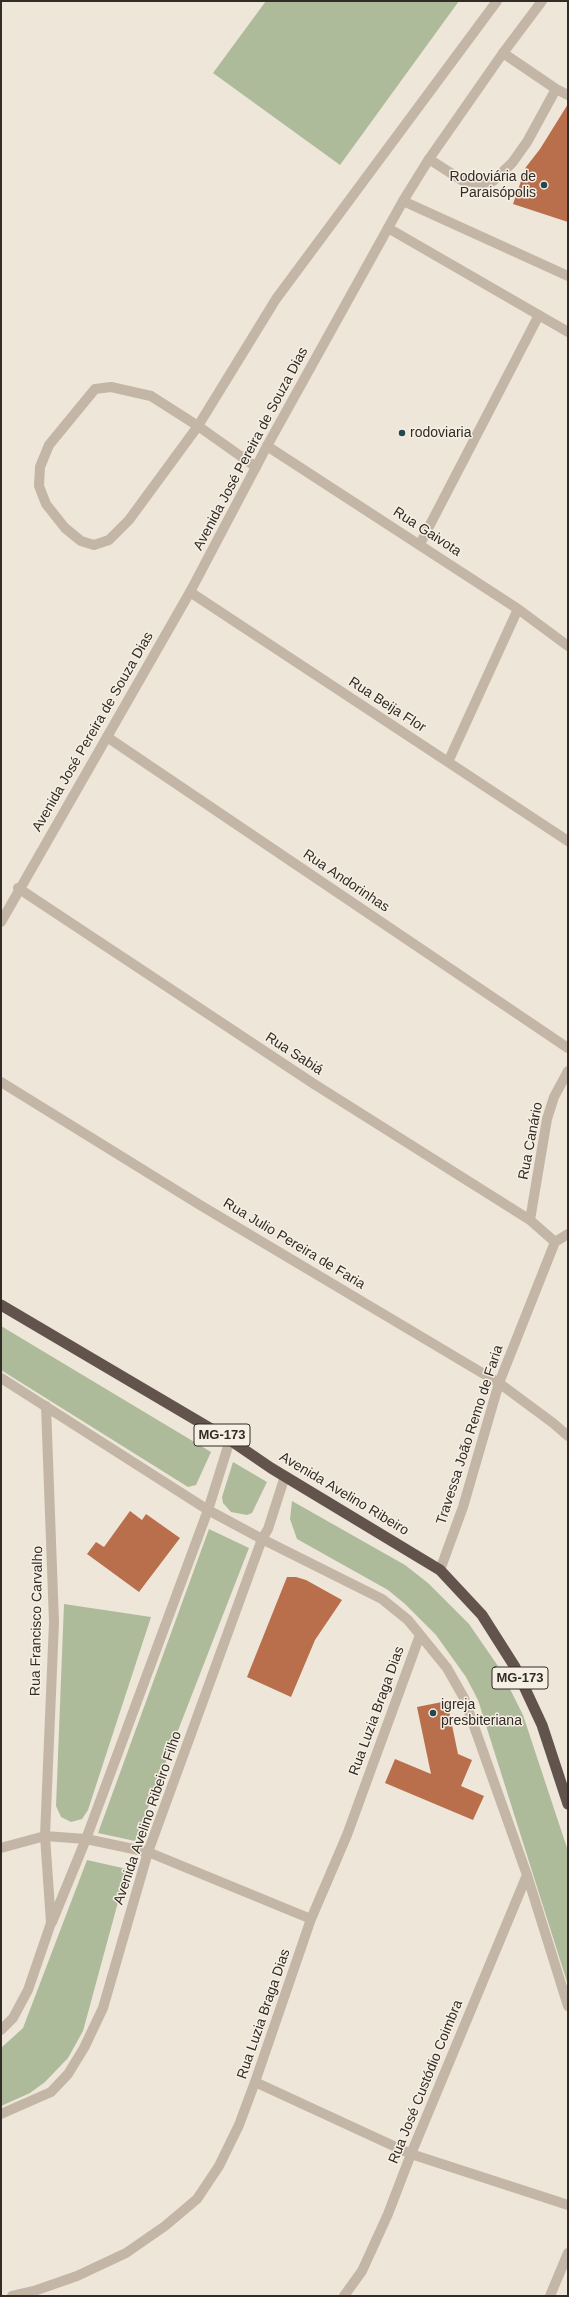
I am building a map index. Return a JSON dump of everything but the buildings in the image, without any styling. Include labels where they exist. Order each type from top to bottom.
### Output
[{"type":"highway","name":"Avenida Avelino Ribeiro","points":[[1,1305],[230,1440],[285,1476],[440,1570],[482,1615],[515,1667],[542,1725],[568,1804]]},
{"type":"street","points":[[256,467],[198,426],[151,396],[111,387],[95,389],[49,445],[40,467],[39,486],[46,504],[65,528],[81,541],[94,545],[109,540],[129,520],[198,426],[276,299],[497,1]]},
{"type":"street","name":"Avenida José Pereira de Souza Dias","points":[[1,922],[18,888],[108,737],[190,592],[267,446],[403,201],[429,159],[503,53],[542,1]]},
{"type":"street","points":[[503,53],[556,89],[568,95]]},
{"type":"street","points":[[429,159],[463,181],[482,183],[493,181],[512,163],[527,142],[556,89]]},
{"type":"street","points":[[403,201],[568,276]]},
{"type":"street","points":[[388,228],[568,332]]},
{"type":"street","points":[[420,544],[539,315]]},
{"type":"street","name":"Rua Gaivota","points":[[267,446],[518,609],[568,646]]},
{"type":"street","name":"Rua Beija Flor","points":[[190,592],[568,841]]},
{"type":"street","points":[[448,762],[518,609]]},
{"type":"street","name":"Rua Andorinhas","points":[[108,737],[568,1048]]},
{"type":"street","name":"Rua Sabiá","points":[[18,888],[314,1084],[530,1220],[555,1242]]},
{"type":"street","name":"Rua Canário","points":[[530,1220],[547,1119],[554,1097],[568,1071]]},
{"type":"street","name":"Rua Julio Pereira de Faria","points":[[1,1082],[200,1205],[499,1383],[568,1436]]},
{"type":"street","points":[[555,1242],[568,1234]]},
{"type":"street","name":"Travessa João Remo de Faria","points":[[440,1570],[463,1507],[499,1383],[555,1242]]},
{"type":"street","points":[[1,1378],[208,1510],[262,1539],[382,1599],[408,1620],[447,1668],[464,1698],[527,1875],[568,2006]]},
{"type":"street","name":"Rua Francisco Carvalho","points":[[45,1836],[54,1622],[46,1406]]},
{"type":"street","points":[[1,2030],[12,2018],[28,1990],[51,1923],[86,1839],[208,1510],[230,1440]]},
{"type":"street","name":"Avenida Avelino Ribeiro Filho","points":[[1,2114],[51,2092],[68,2074],[84,2048],[103,2008],[148,1852],[262,1539],[268,1529],[285,1476]]},
{"type":"street","name":"Rua Luzia Braga Dias","points":[[12,2296],[35,2294],[126,2253],[165,2226],[197,2199],[219,2166],[239,2124],[255,2082],[311,1919],[347,1835],[420,1635]]},
{"type":"street","points":[[45,1836],[51,1923]]},
{"type":"street","points":[[1,1848],[45,1836],[86,1839],[148,1852],[311,1919]]},
{"type":"street","name":"Rua José Custódio Coimbra","points":[[344,2296],[362,2271],[388,2214],[411,2154],[527,1875]]},
{"type":"street","points":[[255,2082],[411,2154],[568,2205]]},
{"type":"street","points":[[550,2296],[568,2253]]},
{"type":"green space","points":[[266,1],[459,1],[340,165],[213,73]]},
{"type":"green space","points":[[1,1326],[211,1452],[196,1485],[188,1487],[1,1370]]},
{"type":"green space","points":[[233,1462],[267,1482],[252,1513],[247,1515],[231,1512],[223,1503],[222,1497]]},
{"type":"green space","points":[[292,1501],[405,1565],[428,1583],[469,1624],[500,1669],[523,1715],[568,1851],[568,1985],[478,1700],[466,1677],[436,1635],[405,1604],[388,1590],[297,1539],[290,1519]]},
{"type":"green space","points":[[209,1529],[249,1548],[135,1841],[98,1833]]},
{"type":"green space","points":[[64,1604],[151,1617],[88,1810],[82,1819],[71,1822],[61,1817],[56,1806]]},
{"type":"green space","points":[[87,1860],[127,1869],[83,2031],[68,2058],[45,2082],[30,2093],[1,2106],[1,2048],[23,2028]]},
{"type":"place","name":"Rodoviária de Paraisópolis","points":[[544,185]]},
{"type":"place","name":"rodoviaria","points":[[402,433]]},
{"type":"place","name":"igreja presbiteriana","points":[[433,1713]]}]
